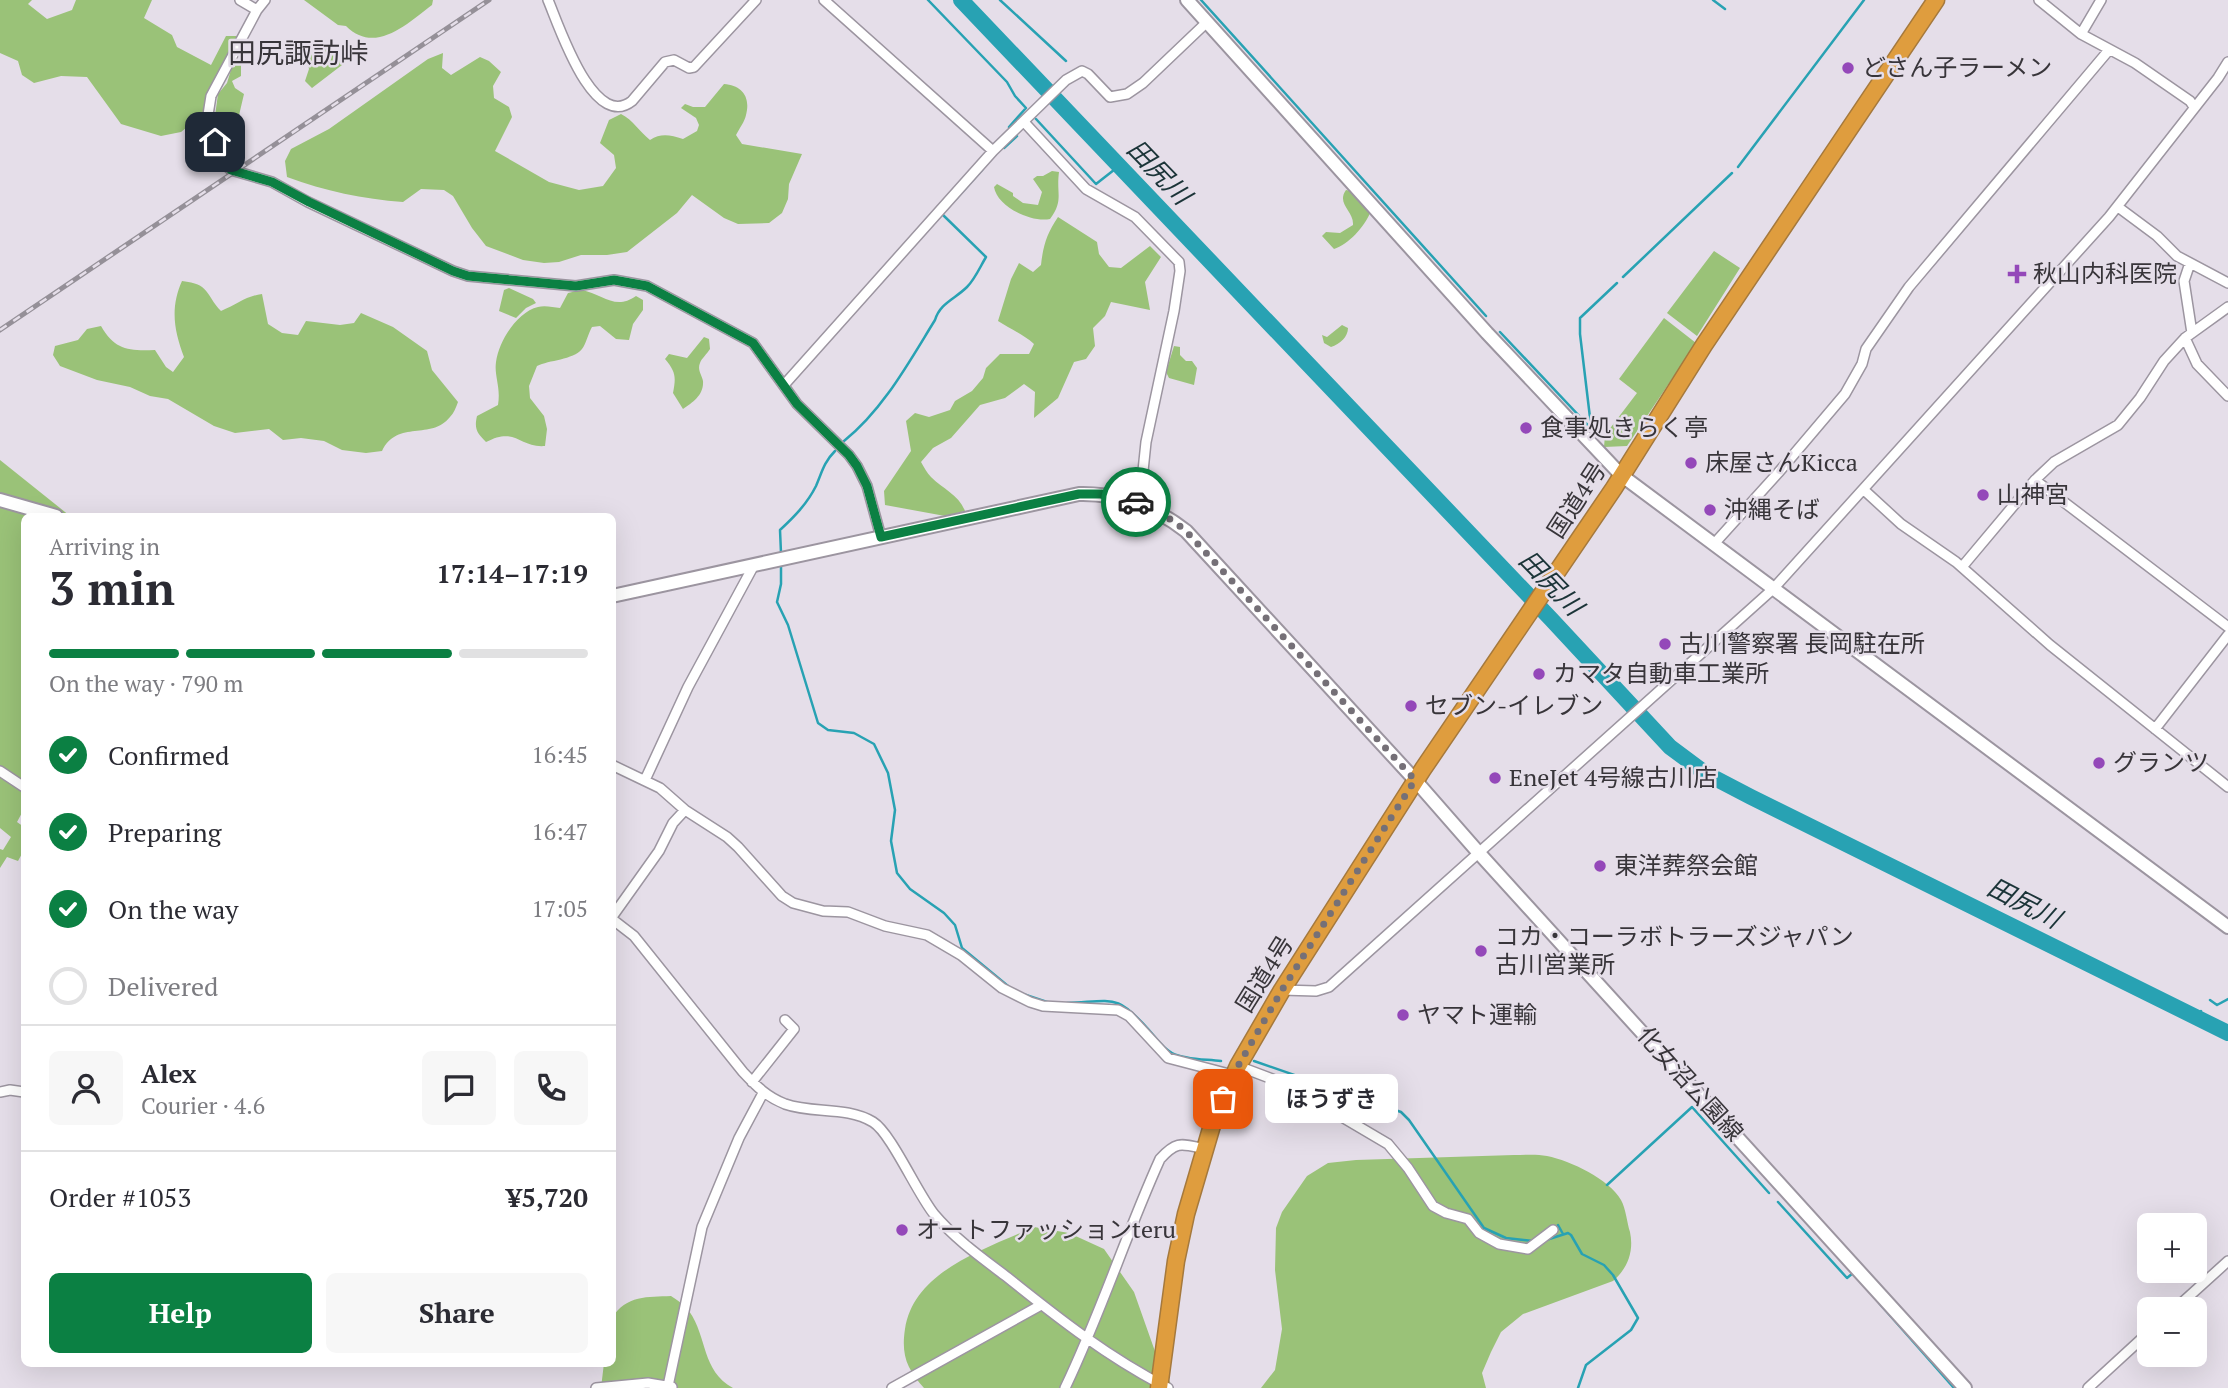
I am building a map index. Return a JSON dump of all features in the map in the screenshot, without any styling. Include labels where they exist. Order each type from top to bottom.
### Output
[{"type":"highway","name":"国道4号","points":[[1163,1386],[1176,1261],[1186,1214],[1213,1122],[1235,1071],[1282,990],[1415,780],[1936,0]]},
{"type":"street","points":[[240,0],[257,10]]},
{"type":"street","points":[[265,0],[211,96],[207,121],[222,162],[231,170],[272,182],[468,276],[576,286],[614,280],[647,286],[753,343],[797,404],[857,466],[867,486],[881,537]]},
{"type":"street","points":[[548,0],[582,79],[599,98],[618,106],[632,101],[665,62],[674,60],[689,68],[694,67],[756,0]]},
{"type":"street","points":[[824,0],[993,151]]},
{"type":"street","points":[[1187,0],[1487,333],[1621,475],[2228,927]]},
{"type":"street","points":[[2039,0],[2081,34],[2135,63],[2190,101],[2194,107]]},
{"type":"street","points":[[2081,34],[2101,0]]},
{"type":"street","points":[[784,385],[993,151],[1066,80],[1082,71],[1110,97],[1127,94],[1143,83],[1206,23]]},
{"type":"street","points":[[1713,545],[1844,394],[1863,364],[1866,349],[1909,287],[2109,50]]},
{"type":"street","points":[[1282,990],[1317,991],[1329,987],[1773,589],[2118,207],[2228,62]]},
{"type":"street","points":[[2218,78],[2228,85]]},
{"type":"street","points":[[1024,122],[1086,189],[1135,217],[1179,262],[1174,312],[1146,442],[1141,490],[1136,502]]},
{"type":"street","points":[[2118,207],[2157,236],[2178,256],[2228,283]]},
{"type":"street","points":[[2190,263],[2185,281],[2189,336],[2197,364],[2228,396]]},
{"type":"street","points":[[1962,567],[2035,480],[2054,462],[2118,425],[2140,398],[2164,360],[2189,336],[2228,307]]},
{"type":"street","points":[[2035,480],[2228,627]]},
{"type":"street","points":[[1864,490],[1901,524],[1962,567],[2050,645],[2228,787]]},
{"type":"street","name":"化女沼公園線","points":[[616,595],[1079,494],[1101,494],[1136,502],[1163,515],[1186,531],[1415,780],[1965,1388]]},
{"type":"street","points":[[0,500],[46,513]]},
{"type":"street","points":[[645,780],[688,687],[754,565]]},
{"type":"street","points":[[2155,729],[2228,635]]},
{"type":"street","points":[[616,767],[660,788],[685,810],[738,847],[782,896],[793,903],[822,911],[848,912],[885,926],[928,935],[961,955],[1002,988],[1030,1002],[1043,1006],[1118,1010],[1129,1016],[1168,1058],[1288,1085],[1388,1144],[1403,1161],[1433,1206],[1468,1219],[1479,1233],[1499,1244],[1528,1250],[1553,1230]]},
{"type":"street","points":[[0,771],[21,785]]},
{"type":"street","points":[[616,912],[659,851],[673,823],[685,810]]},
{"type":"street","points":[[616,921],[634,936],[763,1093],[786,1104],[852,1114],[874,1123],[886,1135],[914,1186],[935,1215],[963,1243],[1088,1340],[1163,1386]]},
{"type":"street","points":[[752,1082],[794,1029],[785,1020]]},
{"type":"street","points":[[0,1092],[21,1092]]},
{"type":"street","points":[[596,1388],[649,1383],[671,1387],[702,1227],[739,1138],[763,1093]]},
{"type":"street","points":[[1065,1388],[1088,1340],[1107,1286],[1160,1159],[1171,1146],[1180,1144],[1205,1149]]},
{"type":"street","points":[[2188,1297],[2228,1261]]},
{"type":"street","points":[[892,1388],[1041,1305]]},
{"type":"street","points":[[2088,1388],[2137,1343]]},
{"type":"green space","points":[[0,0],[32,0],[28,4],[47,19],[72,10],[76,0],[152,0],[144,18],[172,35],[177,47],[211,65],[226,36],[237,36],[208,93],[202,115],[181,132],[161,136],[121,124],[87,77],[61,76],[34,83],[22,75],[18,61],[0,53]]},
{"type":"green space","points":[[304,0],[433,0],[432,5],[391,34],[368,38],[346,26],[338,25]]},
{"type":"green space","points":[[321,44],[339,54],[342,65],[312,88],[305,81],[309,69],[307,60]]},
{"type":"green space","points":[[443,53],[442,68],[451,75],[480,57],[501,72],[493,86],[494,98],[509,107],[512,117],[495,151],[549,182],[579,190],[603,186],[616,168],[614,155],[600,143],[609,120],[621,114],[650,140],[666,135],[683,139],[697,131],[699,125],[696,118],[681,108],[685,104],[705,107],[724,84],[740,89],[747,102],[745,117],[736,135],[742,144],[802,154],[789,184],[788,199],[782,213],[769,223],[738,224],[724,218],[692,195],[677,213],[627,252],[581,255],[559,262],[544,263],[523,260],[486,246],[453,196],[444,190],[421,189],[403,202],[344,194],[287,177],[285,161],[291,149],[329,129],[428,59]]},
{"type":"green space","points":[[233,63],[241,65],[241,76],[232,81],[235,88],[244,94],[236,128],[224,133],[214,123],[218,94],[227,83]]},
{"type":"green space","points":[[1052,171],[1059,172],[1059,197],[1050,219],[1043,220],[1016,212],[1001,201],[994,187],[997,184],[1013,193],[1013,196],[1023,203],[1038,205],[1042,192],[1033,179]]},
{"type":"green space","points":[[1346,190],[1351,191],[1370,213],[1364,224],[1345,244],[1334,249],[1322,236],[1326,232],[1340,233],[1353,225],[1343,199]]},
{"type":"green space","points":[[1058,217],[1097,242],[1099,254],[1109,267],[1121,268],[1150,246],[1161,257],[1145,282],[1150,310],[1111,302],[1105,316],[1093,328],[1095,346],[1086,359],[1074,362],[1058,398],[1034,418],[1035,392],[1024,384],[1005,398],[980,405],[951,438],[933,448],[921,462],[936,481],[955,496],[965,511],[945,516],[885,505],[884,491],[911,451],[906,421],[915,413],[929,417],[950,410],[955,401],[972,391],[983,378],[986,368],[1000,354],[1029,354],[1034,344],[998,321],[1019,263],[1033,272],[1041,265],[1046,240]]},
{"type":"green space","points":[[1714,251],[1740,268],[1697,336],[1667,313]]},
{"type":"green space","points":[[182,281],[202,287],[221,311],[262,294],[268,324],[282,333],[298,335],[306,321],[340,325],[354,323],[361,313],[393,327],[427,351],[432,370],[458,402],[455,410],[442,424],[397,436],[389,441],[382,451],[366,453],[342,450],[324,441],[301,438],[283,440],[269,429],[235,433],[214,426],[168,399],[97,380],[60,366],[53,355],[55,346],[78,340],[87,329],[101,326],[112,340],[123,347],[155,350],[166,367],[173,372],[184,357],[175,319],[176,300]]},
{"type":"green space","points":[[509,288],[536,303],[516,318],[499,311],[504,290]]},
{"type":"green space","points":[[581,290],[615,302],[636,296],[643,300],[643,310],[633,324],[629,340],[616,339],[600,326],[592,327],[578,353],[537,366],[529,386],[530,398],[544,416],[547,429],[545,446],[536,446],[504,436],[486,442],[477,430],[476,420],[477,416],[498,405],[496,362],[510,328],[530,310],[543,306],[560,308],[568,293]]},
{"type":"green space","points":[[1664,318],[1696,343],[1627,446],[1604,447],[1605,435],[1637,393],[1619,379]]},
{"type":"green space","points":[[1342,325],[1348,328],[1343,340],[1331,347],[1324,343],[1322,335],[1327,337]]},
{"type":"green space","points":[[704,337],[709,339],[710,349],[699,366],[703,381],[702,390],[697,398],[683,409],[673,393],[674,375],[665,359],[669,354],[687,358]]},
{"type":"green space","points":[[1174,346],[1180,347],[1180,355],[1186,361],[1192,361],[1197,368],[1194,385],[1169,378],[1166,372]]},
{"type":"green space","points":[[0,460],[66,513],[21,513],[21,815],[17,822],[21,825],[21,856],[18,861],[7,857],[0,868],[0,849],[3,850],[11,837],[0,828]]},
{"type":"green space","points":[[1514,1155],[1557,1158],[1599,1178],[1615,1192],[1624,1208],[1631,1246],[1626,1265],[1613,1281],[1523,1314],[1501,1332],[1482,1373],[1486,1388],[1261,1388],[1275,1370],[1282,1329],[1275,1270],[1276,1228],[1282,1212],[1307,1176],[1328,1163],[1356,1160]]},
{"type":"green space","points":[[1034,1227],[1069,1233],[1104,1249],[1134,1292],[1157,1357],[1173,1388],[924,1388],[909,1368],[904,1347],[905,1329],[911,1309],[922,1291],[937,1277],[974,1253]]},
{"type":"green space","points":[[671,1296],[689,1311],[715,1372],[733,1388],[601,1388],[604,1367],[616,1367],[616,1313],[631,1301]]},
{"type":"waterway","points":[[928,0],[1007,82],[1026,108],[1009,127],[1011,129]]},
{"type":"waterway","name":"田尻川","points":[[961,0],[1670,747],[1705,773],[1751,797],[2228,1033]]},
{"type":"waterway","points":[[1000,0],[1066,61]]},
{"type":"waterway","points":[[1201,0],[1486,316]]},
{"type":"waterway","points":[[1713,0],[1725,9]]},
{"type":"waterway","points":[[1738,167],[1864,0]]},
{"type":"waterway","points":[[1036,119],[1096,184],[1119,166]]},
{"type":"waterway","points":[[1004,148],[1017,136]]},
{"type":"waterway","points":[[956,199],[982,170]]},
{"type":"waterway","points":[[1623,277],[1732,173]]},
{"type":"waterway","points":[[844,441],[883,400],[905,369],[940,309],[970,284],[986,257],[942,214]]},
{"type":"waterway","points":[[1591,426],[1580,318],[1617,283]]},
{"type":"waterway","points":[[1500,332],[1600,438]]},
{"type":"waterway","points":[[781,553],[780,530],[809,499],[826,463],[835,451]]},
{"type":"waterway","points":[[781,566],[777,602],[788,625],[818,723],[828,730],[854,733],[874,744],[888,773],[895,810],[891,841],[897,873],[910,889],[944,913],[955,925],[962,948],[1008,986]]},
{"type":"waterway","points":[[1023,994],[1050,1003]]},
{"type":"waterway","points":[[2210,1000],[2217,1005],[2228,999]]},
{"type":"waterway","points":[[1067,1003],[1105,1001],[1121,1005],[1138,1018],[1162,1046],[1172,1053],[1221,1061]]},
{"type":"waterway","name":"田尻川","points":[[2197,1017],[2201,1011]]},
{"type":"waterway","points":[[1254,1061],[1401,1112],[1484,1228],[1506,1238],[1533,1241]]},
{"type":"waterway","points":[[1607,1185],[1692,1107],[1769,1193]]},
{"type":"waterway","points":[[1778,1202],[1847,1278],[1853,1273]]},
{"type":"waterway","points":[[1558,1225],[1563,1234]]},
{"type":"waterway","points":[[1543,1241],[1568,1233],[1571,1235],[1582,1254],[1604,1265],[1613,1275],[1638,1318],[1631,1330],[1586,1365],[1578,1388]]},
{"type":"waterway","points":[[1880,1304],[1954,1388]]},
{"type":"railway","points":[[0,330],[489,0]]},
{"type":"way so far","points":[[1136,502],[1154,509],[1186,531],[1415,780],[1255,1034],[1223,1099]]},
{"type":"place","name":"どさん子ラーメン","points":[[1848,68]]},
{"type":"place","name":"秋山内科医院","points":[[2017,274]]},
{"type":"place","name":"食事処きらく亭","points":[[1526,428]]},
{"type":"place","name":"床屋さんKicca","points":[[1691,463]]},
{"type":"place","name":"山神宮","points":[[1983,495]]},
{"type":"place","name":"沖縄そば","points":[[1710,510]]},
{"type":"place","name":"古川警察署 長岡駐在所","points":[[1665,644]]},
{"type":"place","name":"カマタ自動車工業所","points":[[1539,674]]},
{"type":"place","name":"セブン-イレブン","points":[[1411,706]]},
{"type":"place","name":"グランツ","points":[[2099,763]]},
{"type":"place","name":"EneJet 4号線古川店","points":[[1495,778]]},
{"type":"place","name":"東洋葬祭会館","points":[[1600,866]]},
{"type":"place","name":"コカ・コーラボトラーズジャパン 古川営業所","points":[[1481,951]]},
{"type":"place","name":"ヤマト運輸","points":[[1403,1015]]},
{"type":"place","name":"ほうずき","points":[[1223,1099]]},
{"type":"place","name":"オートファッションteru","points":[[902,1230]]},
{"type":"district","name":"田尻諏訪峠","points":[[298,53]]},
{"type":"route","points":[[215,142],[222,162],[231,170],[272,182],[453,271],[468,276],[576,286],[614,280],[647,286],[753,343],[797,404],[857,466],[867,486],[881,537],[1079,494],[1101,494],[1136,502]]}]
